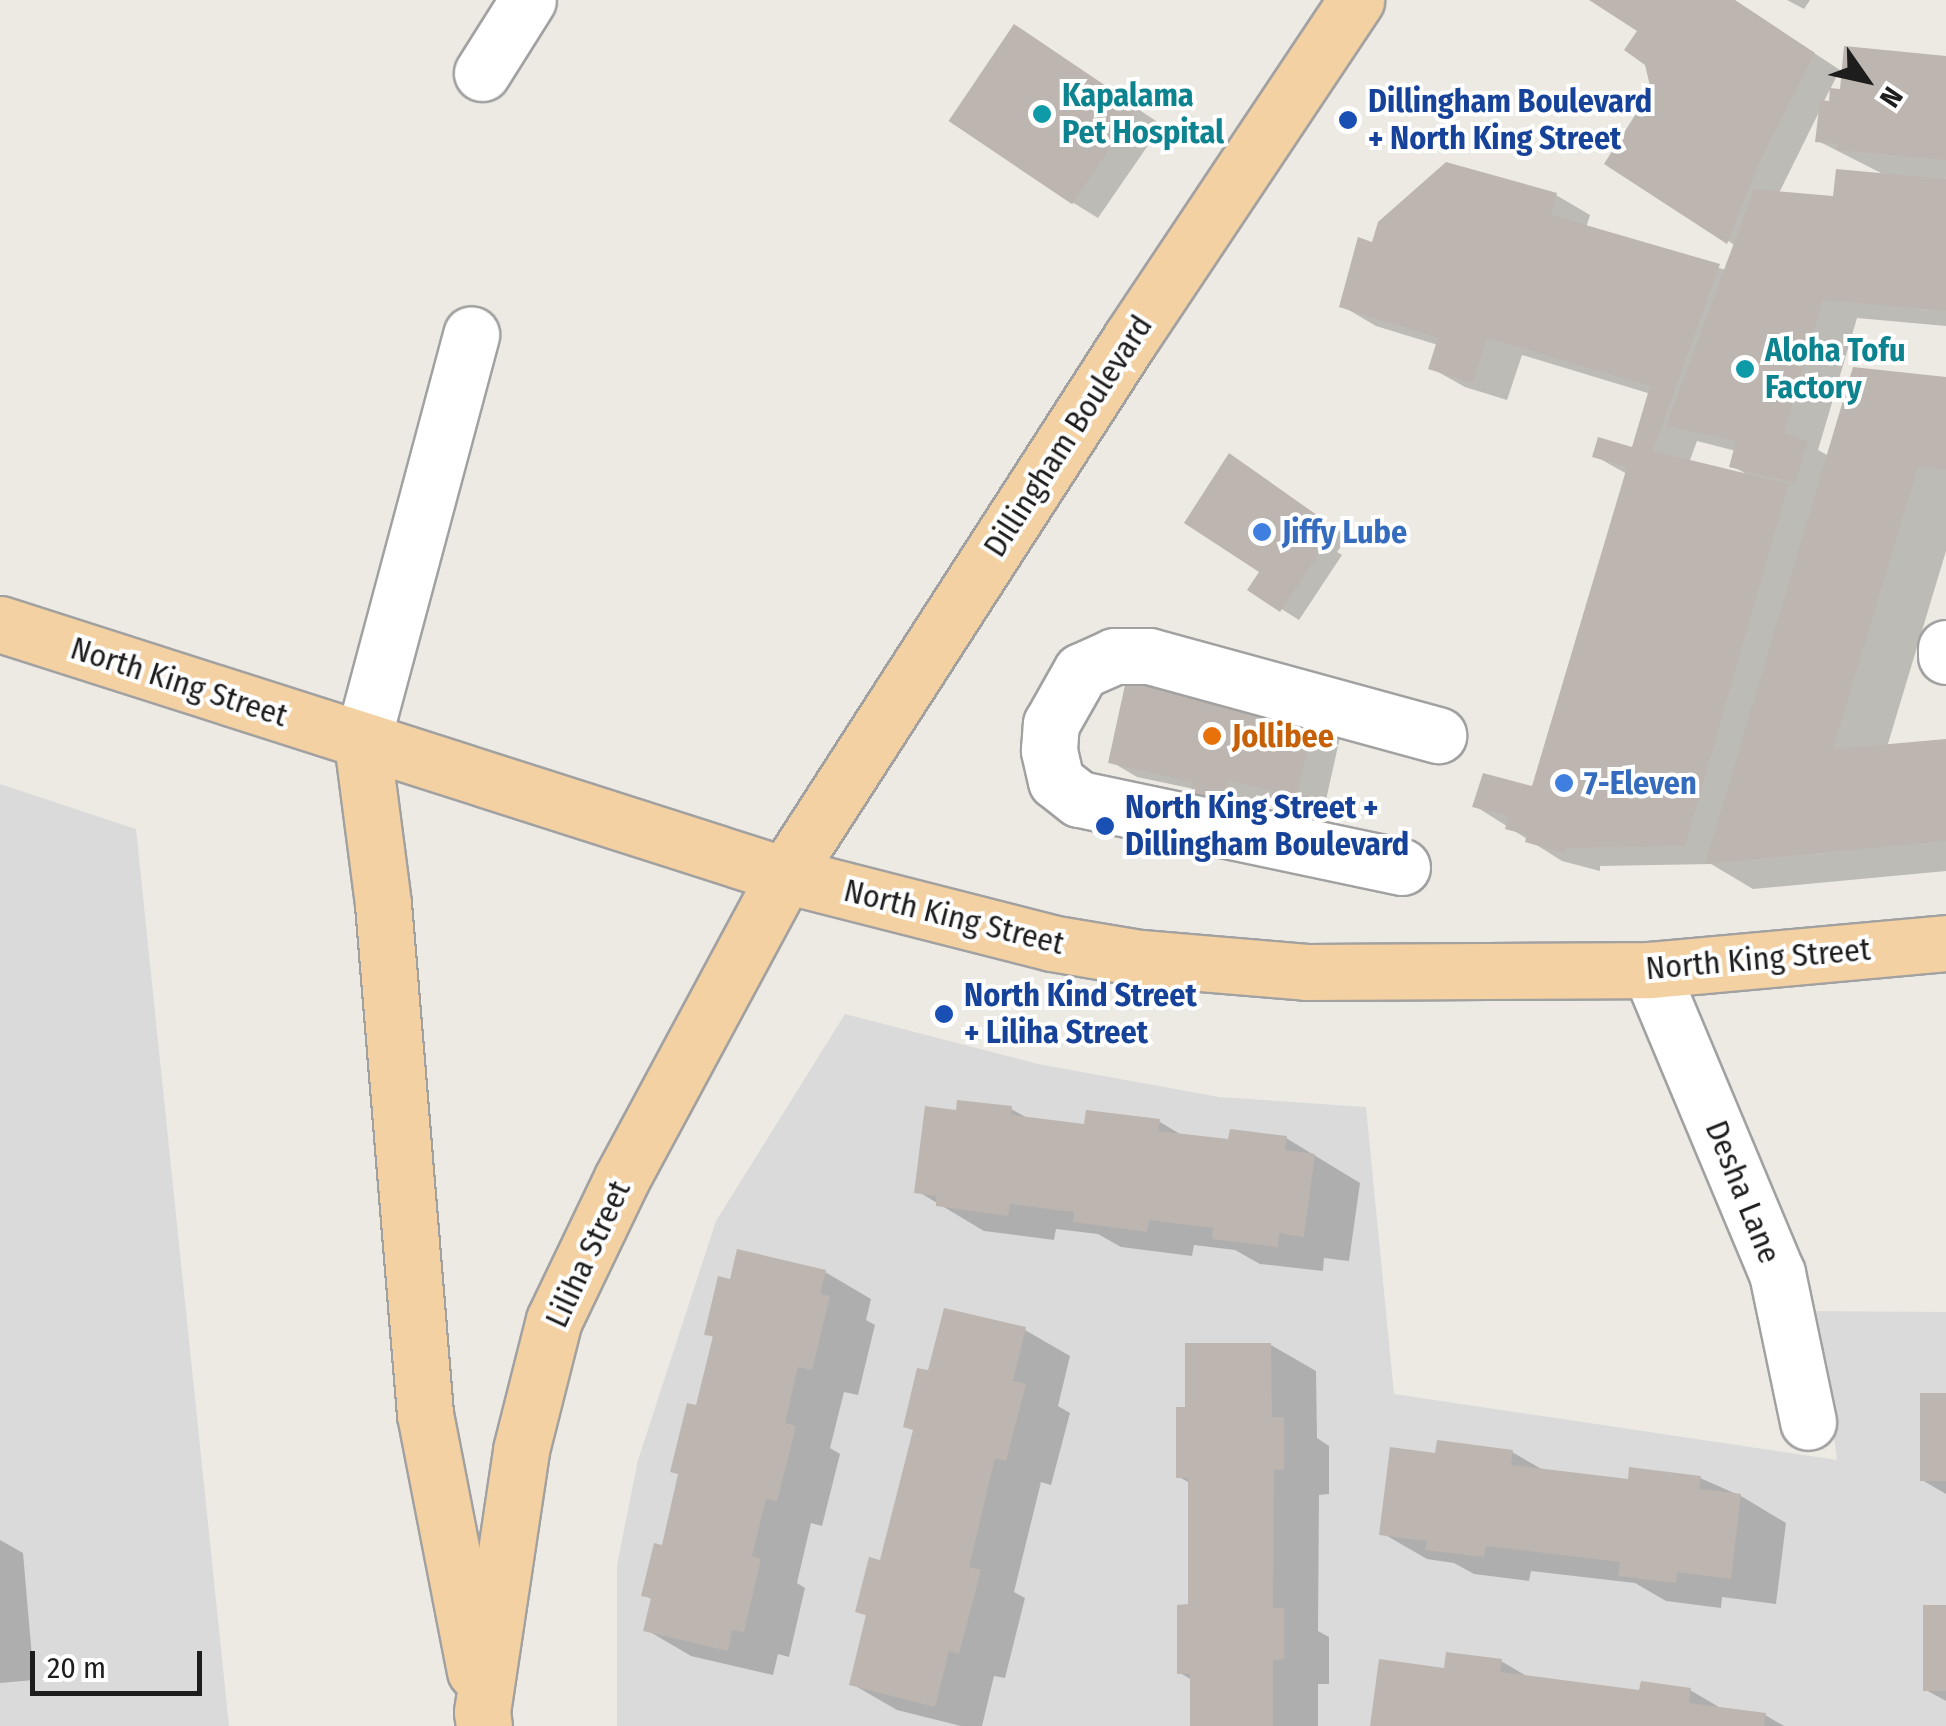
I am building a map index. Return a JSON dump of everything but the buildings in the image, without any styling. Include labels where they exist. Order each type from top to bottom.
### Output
[{"type":"main road","name":"Dillingham Boulevard","points":[[785,875],[1130,338],[1356,0]]},
{"type":"main road","name":"North King Street","points":[[0,624],[785,875],[1052,943],[1226,968],[1384,974],[1650,970],[1946,943]]},
{"type":"main road","points":[[362,742],[383,904],[425,1414],[484,1719]]},
{"type":"main road","name":"Liliha Street","points":[[484,1719],[520,1450],[554,1320],[622,1178],[785,875]]},
{"type":"street","points":[[482,73],[528,0]]},
{"type":"street","points":[[362,742],[471,334]]},
{"type":"street","points":[[1946,648],[1946,656]]},
{"type":"street","points":[[1402,868],[1078,799],[1056,781],[1049,750],[1052,724],[1081,671],[1114,656],[1149,656],[1438,735]]},
{"type":"street","name":"Desha Lane","points":[[1650,970],[1777,1273],[1808,1422]]},
{"type":"shaded area","points":[[0,784],[136,829],[229,1726],[0,1726]]},
{"type":"shaded area","points":[[845,1014],[1038,1064],[1219,1097],[1366,1107],[1394,1394],[1837,1460],[1827,1382],[1805,1311],[1946,1312],[1946,1726],[617,1726],[617,1565],[638,1460],[716,1221]]},
{"type":"place","name":"Kapalama Pet Hospital","points":[[1042,114]]},
{"type":"place","name":"Dillingham Boulevard + North King Street","points":[[1348,120]]},
{"type":"place","name":"Aloha Tofu Factory","points":[[1745,369]]},
{"type":"place","name":"Jiffy Lube","points":[[1262,532]]},
{"type":"place","name":"Jollibee","points":[[1212,736]]},
{"type":"place","name":"7-Eleven","points":[[1564,783]]},
{"type":"place","name":"North King Street + Dillingham Boulevard","points":[[1105,826]]},
{"type":"place","name":"North Kind Street + Liliha Street","points":[[944,1014]]}]
